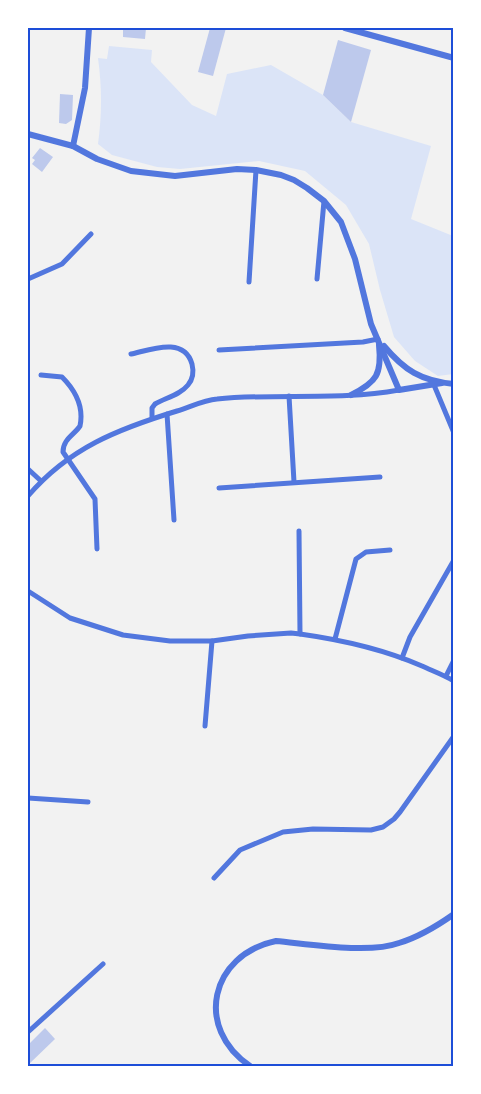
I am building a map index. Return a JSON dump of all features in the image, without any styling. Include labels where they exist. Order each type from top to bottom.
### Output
[{"type":"street","points":[[73,146],[85,88],[89,28]]},
{"type":"street","points":[[344,28],[454,58]]},
{"type":"street","points":[[28,134],[73,146],[97,159],[130,171],[175,176],[237,169],[256,170],[294,180],[324,202],[341,222],[350,243],[371,324],[399,390]]},
{"type":"street","points":[[249,282],[256,170]]},
{"type":"street","points":[[317,279],[324,202]]},
{"type":"street","points":[[28,279],[62,264],[91,234]]},
{"type":"street","points":[[219,350],[363,342],[378,339]]},
{"type":"street","points":[[378,339],[395,360],[405,368],[428,380],[454,384]]},
{"type":"street","points":[[351,395],[365,388],[377,375],[381,364],[378,339]]},
{"type":"street","points":[[131,354],[171,347],[179,348],[190,359],[193,369],[192,378],[182,391],[155,404],[152,408],[152,418]]},
{"type":"street","points":[[41,375],[62,376],[74,391],[80,406],[80,426],[67,440],[63,448],[67,459],[95,499],[98,549]]},
{"type":"street","points":[[28,496],[41,481],[74,453],[152,418],[214,399],[351,395],[442,383]]},
{"type":"street","points":[[434,385],[454,434]]},
{"type":"street","points":[[289,396],[294,482]]},
{"type":"street","points":[[168,414],[174,520]]},
{"type":"street","points":[[28,469],[41,481]]},
{"type":"street","points":[[219,488],[380,478]]},
{"type":"street","points":[[299,531],[300,634]]},
{"type":"street","points":[[335,639],[356,559],[366,552],[390,550]]},
{"type":"street","points":[[402,658],[410,636],[454,560]]},
{"type":"street","points":[[28,590],[70,618],[122,635],[170,641],[212,641],[248,636],[300,634],[359,644],[402,658],[446,676],[454,682]]},
{"type":"street","points":[[204,726],[212,641]]},
{"type":"street","points":[[446,676],[454,660]]},
{"type":"street","points":[[214,878],[240,850],[283,832],[306,829],[371,830],[384,827],[394,819],[454,736]]},
{"type":"street","points":[[28,798],[88,802]]},
{"type":"street","points":[[250,1066],[238,1057],[225,1042],[221,1035],[216,1011],[218,991],[223,978],[236,960],[264,944],[276,942],[366,948],[398,944],[425,932],[454,914]]},
{"type":"street","points":[[28,1032],[103,964]]},
{"type":"shaded area","points":[[109,46],[152,50],[151,62],[192,105],[216,116],[227,74],[271,65],[323,95],[351,122],[431,146],[411,219],[453,236],[453,374],[438,376],[415,361],[394,337],[369,244],[346,205],[305,171],[259,161],[180,169],[157,167],[112,155],[98,144],[101,101],[98,58],[107,59]]},
{"type":"building","points":[[123,28],[146,28],[145,39],[123,37]]},
{"type":"building","points":[[210,28],[226,28],[213,76],[198,72]]},
{"type":"building","points":[[338,40],[371,50],[351,122],[323,95]]},
{"type":"building","points":[[60,94],[73,95],[72,120],[66,124],[59,123]]},
{"type":"building","points":[[40,148],[53,157],[42,172],[32,164],[35,160],[32,158]]},
{"type":"building","points":[[45,1028],[55,1039],[28,1065],[28,1045]]}]
